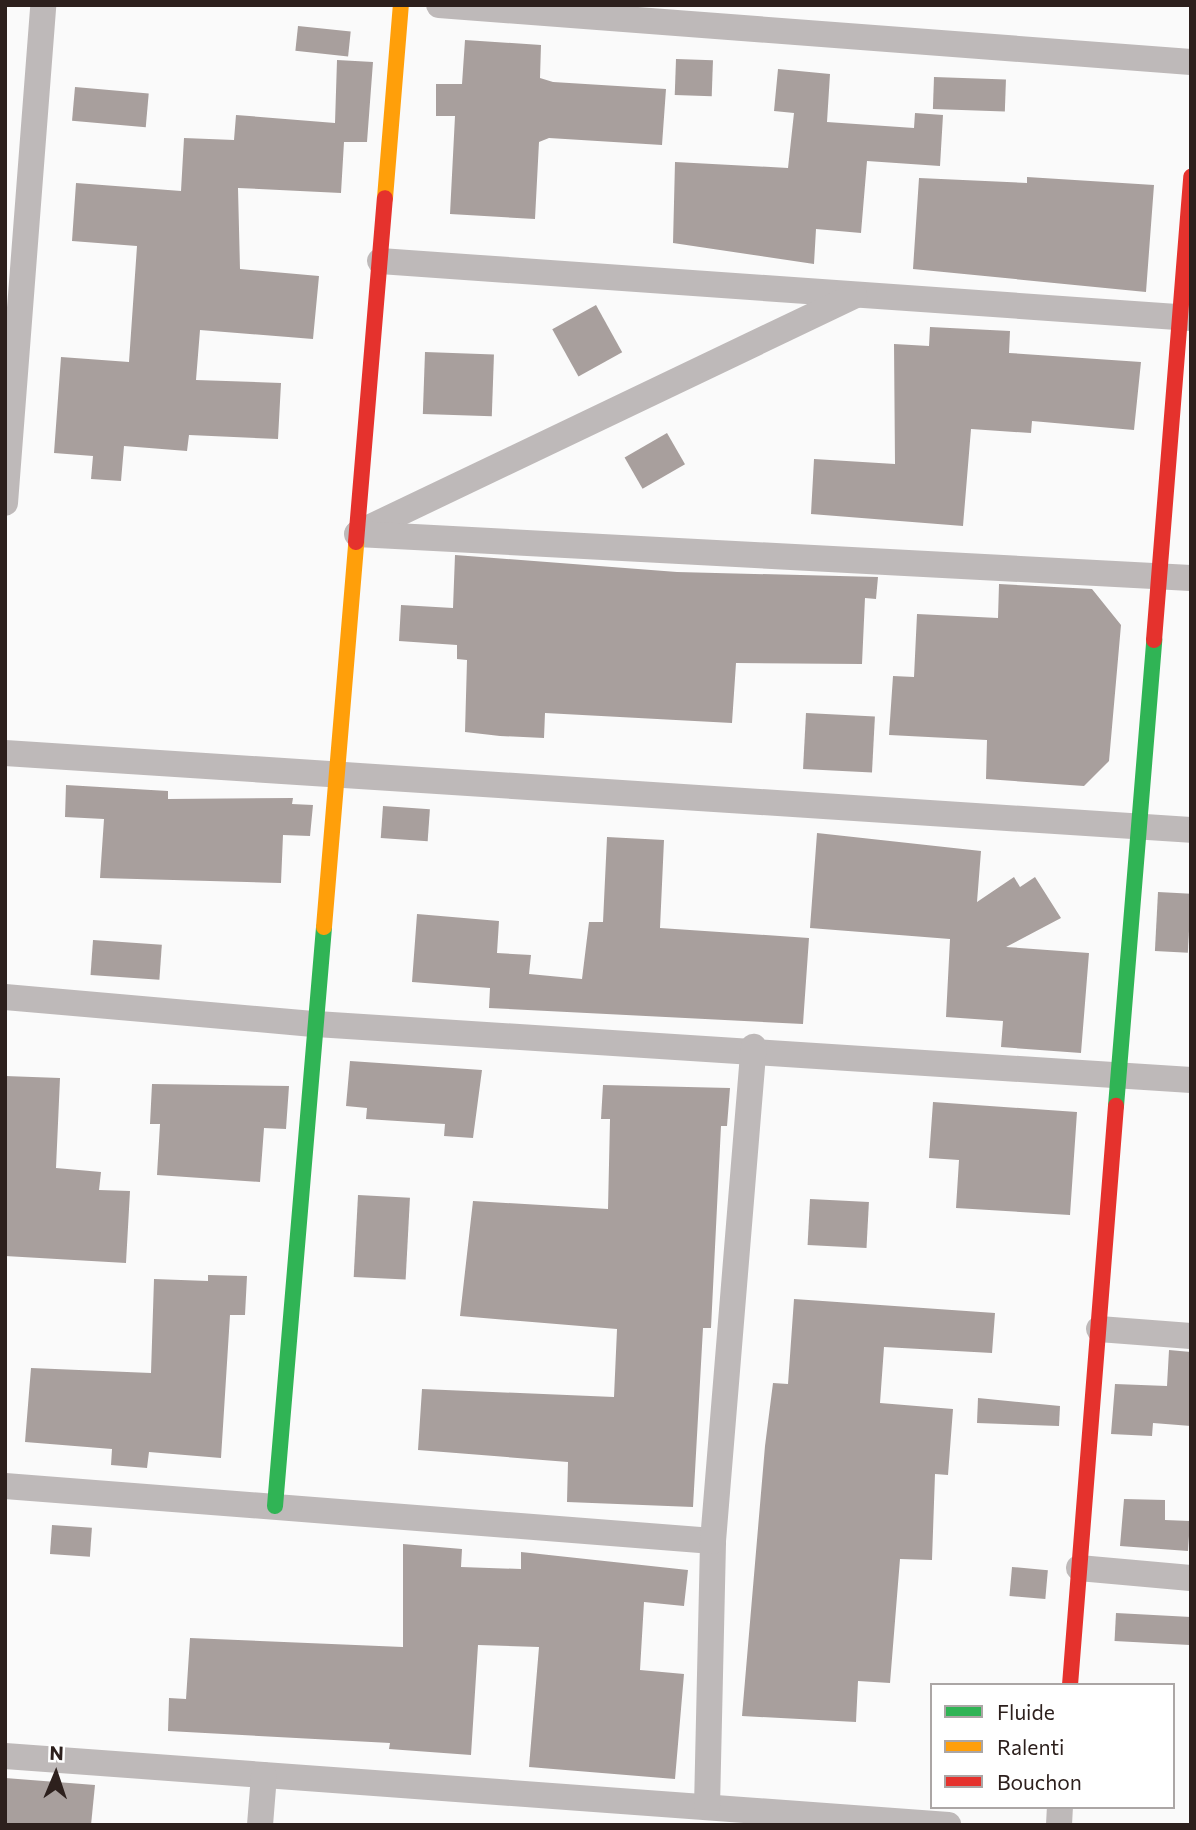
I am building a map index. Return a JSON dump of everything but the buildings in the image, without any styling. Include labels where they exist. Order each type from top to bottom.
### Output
[{"type":"street","points":[[5,502],[43,5]]},
{"type":"street","points":[[275,1507],[401,5]]},
{"type":"street","points":[[439,5],[1191,62]]},
{"type":"street","points":[[1070,1683],[1159,577],[1185,318],[1191,176]]},
{"type":"street","points":[[380,261],[1185,318]]},
{"type":"street","points":[[357,534],[857,294]]},
{"type":"street","points":[[357,534],[1191,578]]},
{"type":"street","points":[[5,753],[1191,830]]},
{"type":"street","points":[[5,996],[316,1024],[754,1047],[1191,1080]]},
{"type":"street","points":[[706,1807],[713,1541],[754,1047]]},
{"type":"street","points":[[1098,1329],[1191,1336]]},
{"type":"street","points":[[5,1486],[713,1541]]},
{"type":"street","points":[[1079,1568],[1191,1578]]},
{"type":"street","points":[[5,1756],[948,1825]]},
{"type":"street","points":[[260,1825],[264,1775]]},
{"type":"traffic: fast","points":[[1116,1106],[1154,640]]},
{"type":"traffic: fast","points":[[275,1506],[324,927]]},
{"type":"traffic: slow","points":[[385,198],[401,5]]},
{"type":"traffic: slow","points":[[324,927],[356,542]]},
{"type":"traffic: jam","points":[[1154,640],[1191,176]]},
{"type":"traffic: jam","points":[[356,542],[385,198]]},
{"type":"traffic: jam","points":[[1070,1683],[1116,1106]]}]
